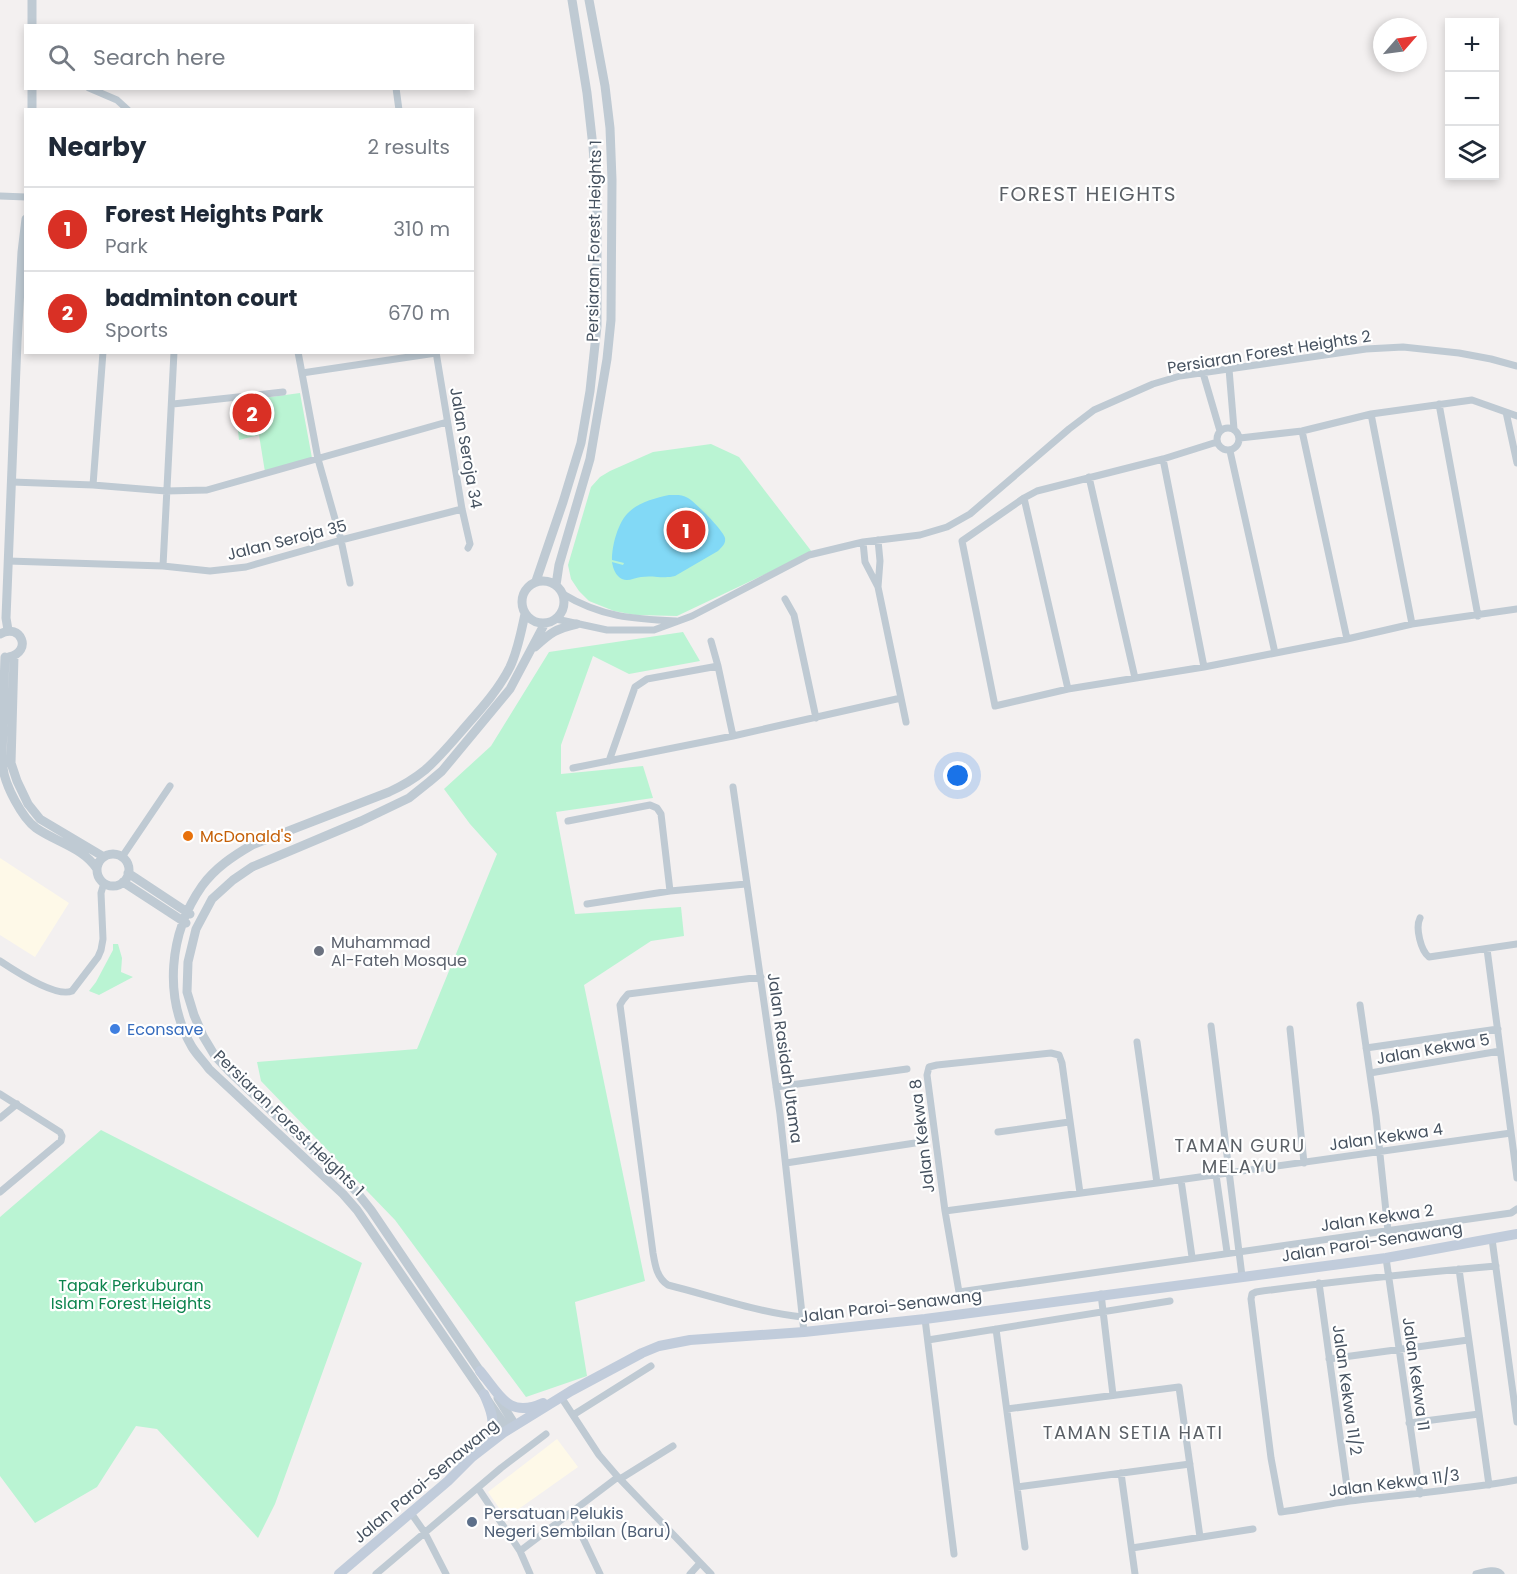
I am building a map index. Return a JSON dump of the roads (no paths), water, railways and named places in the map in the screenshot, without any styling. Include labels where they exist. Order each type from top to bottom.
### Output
[{"type":"main road","name":"Jalan Paroi-Senawang","points":[[339,1574],[448,1481],[472,1457],[512,1427],[566,1394],[659,1346],[690,1340],[804,1332],[925,1319],[1386,1258],[1517,1234]]},
{"type":"main road","points":[[480,1371],[507,1404],[513,1408],[523,1409],[536,1406],[566,1394]]},
{"type":"main road","points":[[448,1481],[458,1464],[491,1429],[492,1418],[484,1394]]},
{"type":"street","points":[[32,0],[32,24]]},
{"type":"street","name":"Persiaran Forest Heights 1","points":[[536,581],[564,502],[581,443],[590,391],[597,326],[596,178],[572,0]]},
{"type":"street","name":"Persiaran Forest Heights 1","points":[[556,585],[559,565],[597,427],[611,320],[610,128],[590,1]]},
{"type":"street","points":[[32,90],[32,108]]},
{"type":"street","points":[[94,90],[117,100],[126,108]]},
{"type":"street","points":[[396,90],[399,108]]},
{"type":"street","points":[[0,196],[24,198]]},
{"type":"street","points":[[7,656],[21,651],[22,643],[16,632],[4,632],[24,247]]},
{"type":"street","name":"Persiaran Forest Heights 2","points":[[556,619],[607,630],[654,630],[692,616],[809,555],[863,542],[920,535],[947,527],[970,514],[1094,410],[1152,384],[1180,376],[1366,349],[1403,347],[1459,353],[1517,366]]},
{"type":"street","points":[[93,485],[103,354]]},
{"type":"street","points":[[163,566],[174,354]]},
{"type":"street","points":[[298,354],[318,459],[342,540],[350,583]]},
{"type":"street","points":[[302,374],[430,354]]},
{"type":"street","name":"Jalan Seroja 34","points":[[436,354],[470,544],[468,548]]},
{"type":"street","points":[[1203,373],[1220,431],[1217,442],[1224,450],[1230,451],[1239,445],[1240,438],[1234,429],[1229,369]]},
{"type":"street","points":[[172,404],[283,392]]},
{"type":"street","points":[[1240,438],[1302,431],[1371,414],[1472,400],[1517,416]]},
{"type":"street","points":[[1439,404],[1478,616]]},
{"type":"street","points":[[1506,412],[1517,463]]},
{"type":"street","points":[[1371,414],[1413,624]]},
{"type":"street","points":[[12,482],[166,491],[207,490],[447,422]]},
{"type":"street","points":[[1220,431],[1227,428],[1234,429]]},
{"type":"street","points":[[1302,431],[1347,639]]},
{"type":"street","points":[[1217,442],[1163,459],[1037,491],[962,541],[995,706],[1068,689],[1204,667],[1413,624],[1517,609]]},
{"type":"street","points":[[1230,451],[1275,653]]},
{"type":"street","points":[[1163,459],[1204,667]]},
{"type":"street","points":[[1089,477],[1135,678]]},
{"type":"street","points":[[1024,498],[1068,689]]},
{"type":"street","name":"Jalan Seroja 35","points":[[8,561],[163,566],[210,571],[246,567],[462,509]]},
{"type":"street","points":[[878,540],[880,561],[878,587]]},
{"type":"street","points":[[863,542],[865,562],[878,587],[906,722]]},
{"type":"street","points":[[563,594],[563,611],[556,619],[545,623],[534,621],[525,614],[522,597],[527,587],[536,581],[547,580],[556,585],[563,594],[581,605],[635,619],[678,621]]},
{"type":"street","points":[[785,599],[794,615],[816,718]]},
{"type":"street","name":"Persiaran Forest Heights 1","points":[[512,1427],[484,1394],[357,1210],[209,1069],[193,1047],[181,1022],[173,986],[175,947],[185,916],[203,885],[216,870],[252,845],[389,792],[409,782],[423,771],[443,752],[501,683],[518,646],[525,614]]},
{"type":"street","name":"Persiaran Forest Heights 1","points":[[512,1427],[480,1371],[371,1210],[355,1190],[228,1071],[215,1056],[203,1036],[187,992],[188,962],[198,924],[212,899],[233,880],[252,867],[362,821],[409,798],[442,771],[510,688],[545,623]]},
{"type":"street","points":[[526,658],[550,633],[577,624]]},
{"type":"street","points":[[711,641],[733,736]]},
{"type":"street","points":[[7,656],[11,763],[28,804],[40,819],[104,857]]},
{"type":"street","points":[[7,656],[2,751],[3,768],[8,785],[31,824],[88,857],[104,883],[114,886],[123,882],[128,873],[128,864],[122,857],[113,854],[100,860],[97,869]]},
{"type":"street","points":[[609,761],[635,687],[640,682],[718,666]]},
{"type":"street","points":[[573,768],[733,736],[901,698]]},
{"type":"street","points":[[122,857],[170,786]]},
{"type":"street","name":"Jalan Rasidah Utama","points":[[734,787],[786,1163],[804,1332]]},
{"type":"street","points":[[568,821],[650,805],[657,808],[661,814],[670,891]]},
{"type":"street","points":[[128,873],[185,916]]},
{"type":"street","points":[[123,882],[198,924]]},
{"type":"street","points":[[0,961],[51,989],[64,993],[72,991],[87,973],[101,950],[103,939],[101,893],[104,883]]},
{"type":"street","points":[[587,904],[670,891],[746,884]]},
{"type":"street","points":[[1420,918],[1418,923],[1422,947],[1424,953],[1429,957],[1517,944]]},
{"type":"street","points":[[1486,949],[1517,1178]]},
{"type":"street","points":[[761,977],[628,994],[620,1005],[653,1253],[662,1281],[668,1285],[743,1306],[802,1317]]},
{"type":"street","points":[[1360,1005],[1377,1116],[1388,1231]]},
{"type":"street","points":[[1211,1026],[1242,1276]]},
{"type":"street","points":[[1290,1029],[1304,1163]]},
{"type":"street","points":[[1366,1048],[1497,1029]]},
{"type":"street","points":[[1137,1042],[1157,1184]]},
{"type":"street","name":"Jalan Kekwa 5","points":[[1370,1073],[1500,1051]]},
{"type":"street","name":"Jalan Kekwa 8","points":[[959,1292],[945,1211],[927,1075],[929,1067],[1051,1053],[1059,1056],[1062,1063],[1080,1193]]},
{"type":"street","points":[[776,1087],[907,1069]]},
{"type":"street","points":[[0,1094],[60,1132],[62,1138],[0,1192]]},
{"type":"street","points":[[0,1118],[17,1104]]},
{"type":"street","points":[[998,1132],[1069,1122]]},
{"type":"street","name":"Jalan Kekwa 4","points":[[945,1211],[1157,1184],[1511,1133]]},
{"type":"street","points":[[786,1163],[915,1143]]},
{"type":"street","points":[[1216,1175],[1227,1252]]},
{"type":"street","points":[[1181,1180],[1192,1257]]},
{"type":"street","name":"Jalan Kekwa 2","points":[[959,1292],[1510,1213],[1517,1209]]},
{"type":"street","points":[[1492,1239],[1517,1422]]},
{"type":"street","name":"Jalan Kekwa 11","points":[[1386,1258],[1420,1494]]},
{"type":"street","points":[[1318,1283],[1496,1266]]},
{"type":"street","points":[[1458,1269],[1489,1485]]},
{"type":"street","name":"Jalan Kekwa 11/2","points":[[1318,1283],[1349,1501]]},
{"type":"street","name":"Jalan Kekwa 11/3","points":[[1318,1283],[1257,1292],[1252,1294],[1251,1299],[1271,1458],[1281,1512],[1517,1480]]},
{"type":"street","points":[[1101,1294],[1113,1395]]},
{"type":"street","points":[[928,1340],[1170,1300]]},
{"type":"street","points":[[925,1319],[954,1554]]},
{"type":"street","points":[[996,1329],[1025,1547]]},
{"type":"street","points":[[1329,1359],[1468,1340]]},
{"type":"street","points":[[573,1415],[651,1366]]},
{"type":"street","points":[[1007,1409],[1179,1387],[1200,1538]]},
{"type":"street","points":[[566,1394],[573,1415],[599,1455],[711,1574]]},
{"type":"street","points":[[1409,1423],[1479,1414]]},
{"type":"street","points":[[376,1574],[501,1468],[546,1434]]},
{"type":"street","points":[[519,1551],[619,1478],[673,1446]]},
{"type":"street","points":[[1017,1487],[1190,1464]]},
{"type":"street","points":[[1121,1473],[1135,1574]]},
{"type":"street","points":[[478,1488],[519,1551],[530,1574]]},
{"type":"street","points":[[411,1513],[425,1533],[446,1574]]},
{"type":"street","points":[[571,1513],[600,1574]]},
{"type":"street","points":[[1132,1548],[1253,1529]]},
{"type":"street","points":[[690,1574],[700,1563]]},
{"type":"street","points":[[1476,1574],[1492,1571],[1498,1571],[1501,1574]]},
{"type":"water","points":[[669,495],[683,496],[697,505],[723,534],[724,544],[718,551],[675,576],[622,579],[615,572],[612,562],[623,565],[624,563],[612,560],[614,541],[625,516],[638,506]]},
{"type":"place","name":"badminton court","points":[[252,413]]},
{"type":"place","name":"Forest Heights Park","points":[[686,530]]},
{"type":"place","name":"McDonald's","points":[[188,836]]},
{"type":"place","name":"Muhammad Al-Fateh Mosque","points":[[319,951]]},
{"type":"place","name":"Econsave","points":[[115,1029]]},
{"type":"place","name":"Persatuan Pelukis Negeri Sembilan (Baru)","points":[[472,1522]]},
{"type":"district","name":"FOREST HEIGHTS","points":[[1088,194]]},
{"type":"district","name":"TAMAN GURU MELAYU","points":[[1240,1155]]},
{"type":"district","name":"TAMAN SETIA HATI","points":[[1133,1432]]},
{"type":"park label","name":"Tapak Perkuburan Islam Forest Heights","points":[[131,1294]]}]
